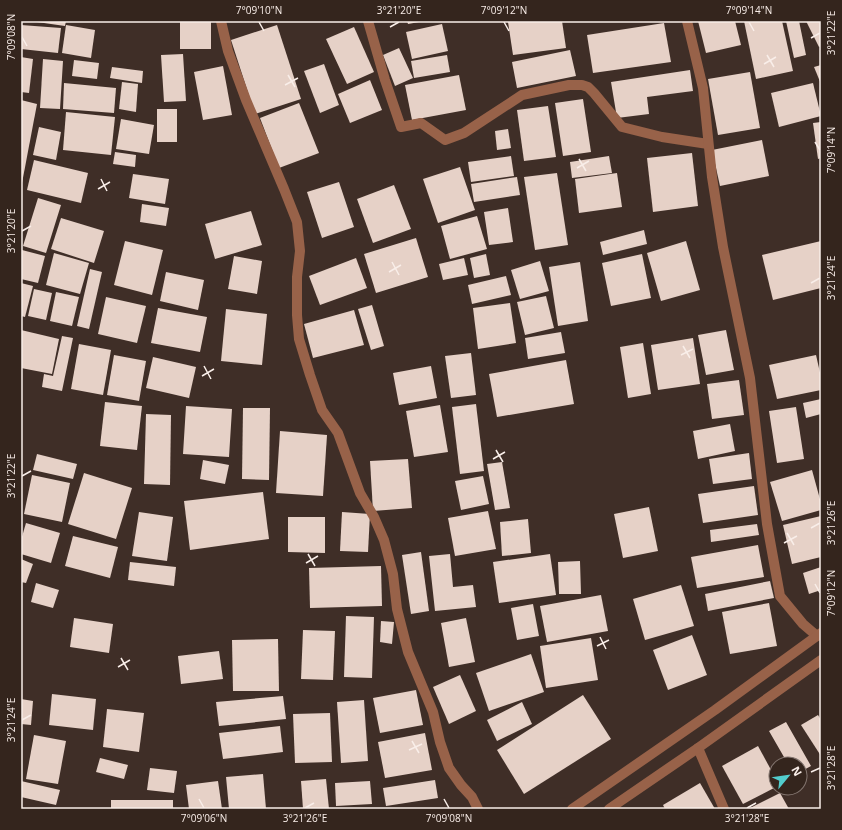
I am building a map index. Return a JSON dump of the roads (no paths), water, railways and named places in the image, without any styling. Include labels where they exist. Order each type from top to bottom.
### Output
[{"type":"street","points":[[221,21],[228,51],[246,100],[297,222],[300,251],[297,277],[297,315],[299,339],[310,375],[322,410],[338,433],[360,493],[374,517],[384,540],[393,574],[397,609],[408,652],[433,712],[440,742],[449,768],[472,797],[478,809]]},
{"type":"street","points":[[368,21],[385,80],[401,127],[420,123],[445,140],[464,133],[522,95],[569,85],[582,85],[588,87],[594,93],[622,127],[662,138],[708,144]]},
{"type":"street","points":[[572,809],[715,710],[819,635],[803,624],[780,596],[767,524],[750,378],[723,247],[712,177],[703,88],[687,21]]},
{"type":"street","points":[[609,809],[698,748],[821,660]]},
{"type":"street","points":[[698,748],[724,809]]}]
